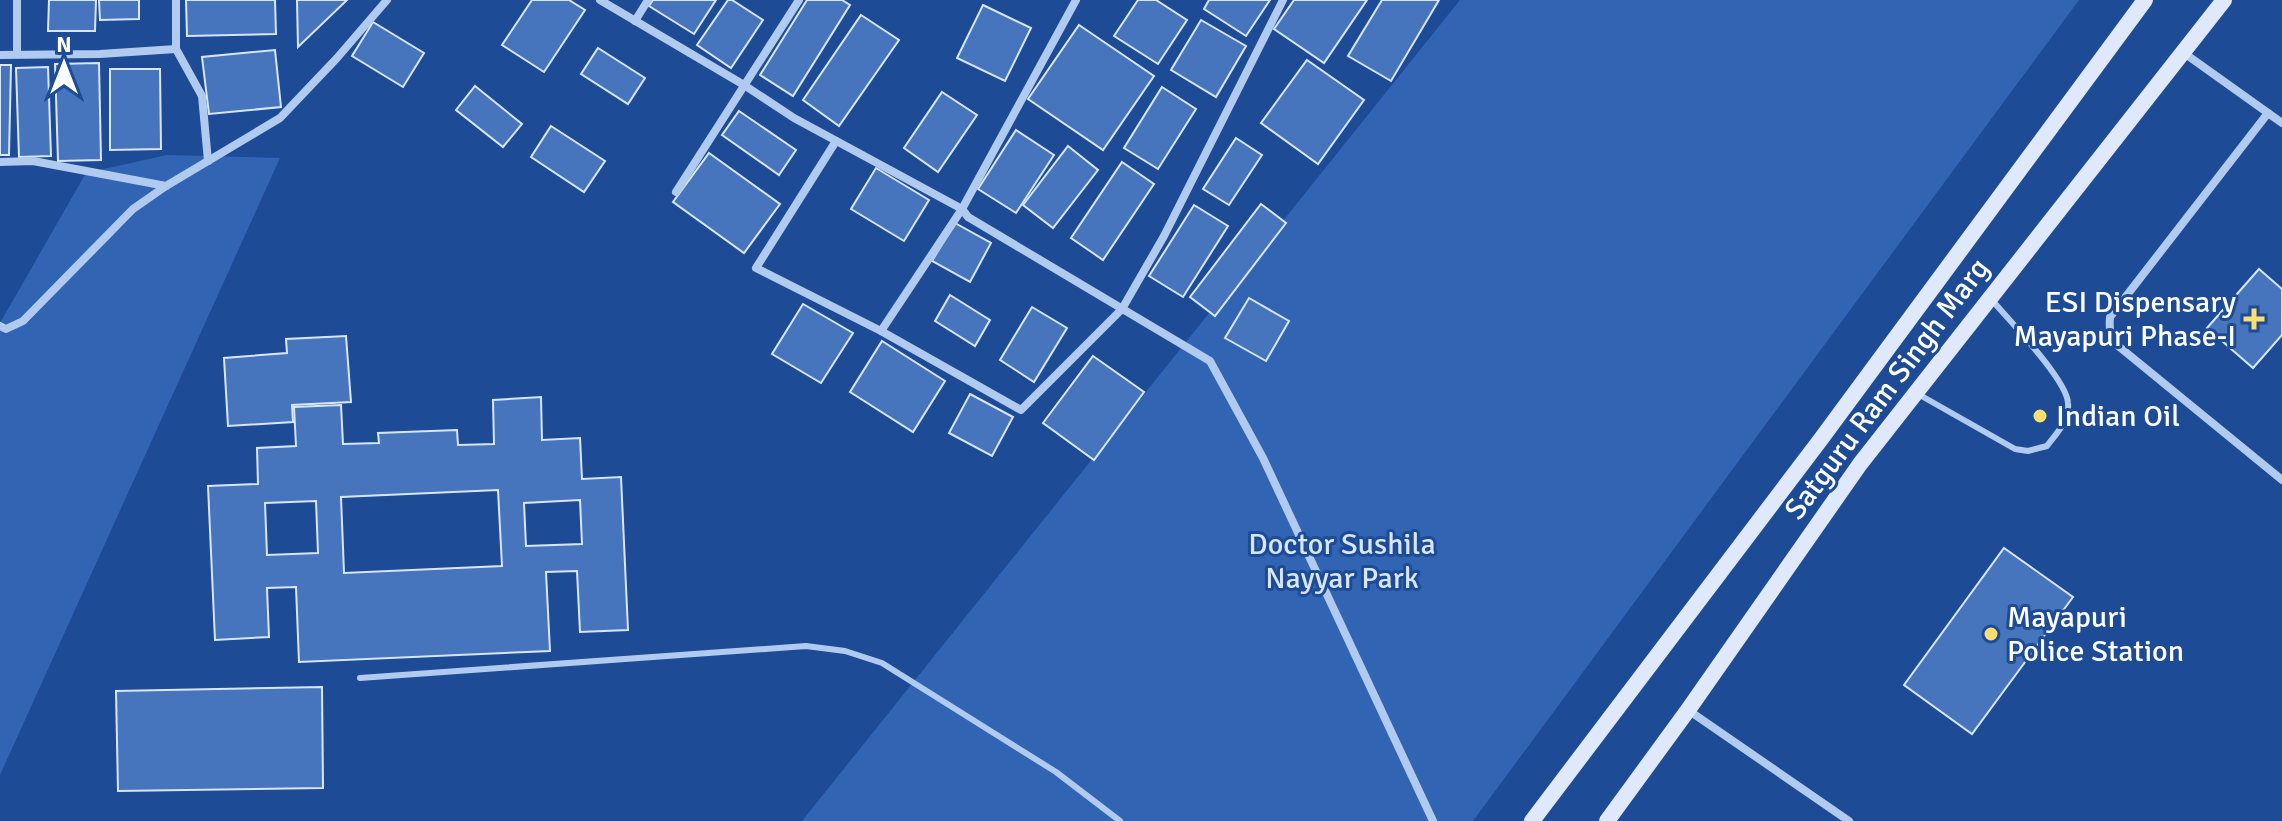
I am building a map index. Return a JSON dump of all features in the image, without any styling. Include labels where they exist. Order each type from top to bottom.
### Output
[{"type":"main road","name":"Satguru Ram Singh Marg","points":[[1532,821],[1821,439],[2145,0]]},
{"type":"main road","name":"Satguru Ram Singh Marg","points":[[1607,821],[1860,464],[2224,0]]},
{"type":"street","points":[[17,0],[17,54]]},
{"type":"street","points":[[176,0],[176,49],[202,96],[208,161]]},
{"type":"street","points":[[0,326],[6,329],[23,321],[133,209],[280,118],[387,0]]},
{"type":"street","points":[[600,0],[794,118],[962,209],[968,217],[1210,361],[1269,471],[1433,821]]},
{"type":"street","points":[[635,21],[648,0]]},
{"type":"street","points":[[676,192],[799,0]]},
{"type":"street","points":[[881,331],[962,209],[1076,0]]},
{"type":"street","points":[[836,141],[756,268],[881,331],[1021,410],[1122,309],[1164,236],[1283,0]]},
{"type":"street","points":[[0,55],[100,54],[176,49]]},
{"type":"street","points":[[2184,53],[2282,123]]},
{"type":"street","points":[[2268,113],[2110,317],[2109,328],[2111,338],[2117,345],[2282,480]]},
{"type":"street","points":[[0,162],[33,161],[166,186]]},
{"type":"street","points":[[1688,710],[1849,821]]},
{"type":"lane","points":[[1916,393],[2015,449],[2028,451],[2047,446],[2065,421],[2068,402],[2061,383],[1991,299]]},
{"type":"lane","points":[[360,678],[806,646],[845,651],[882,663],[1056,772],[1120,821]]},
{"type":"green space","name":"Doctor Sushila Nayyar Park","points":[[1460,0],[2079,0],[1473,821],[802,821]]},
{"type":"green space","points":[[167,155],[280,158],[0,775],[0,323],[86,173]]},
{"type":"building","points":[[49,0],[96,0],[95,31],[48,31]]},
{"type":"building","points":[[99,0],[139,0],[139,19],[100,20]]},
{"type":"building","points":[[186,0],[275,0],[276,34],[187,36]]},
{"type":"building","points":[[297,0],[347,0],[298,47]]},
{"type":"building","points":[[532,0],[569,0],[585,10],[544,72],[502,45]]},
{"type":"building","points":[[653,0],[716,0],[694,34],[649,6]]},
{"type":"building","points":[[728,0],[763,20],[731,68],[697,45]]},
{"type":"building","points":[[807,0],[842,0],[850,5],[793,96],[760,75]]},
{"type":"building","points":[[1138,0],[1156,0],[1187,20],[1158,64],[1114,36]]},
{"type":"building","points":[[1209,0],[1270,0],[1246,36],[1204,9]]},
{"type":"building","points":[[1294,0],[1367,0],[1324,63],[1274,29]]},
{"type":"building","points":[[1382,0],[1439,0],[1391,81],[1348,56]]},
{"type":"building","points":[[983,5],[1031,28],[1005,81],[957,58]]},
{"type":"building","points":[[861,15],[899,40],[839,126],[803,100]]},
{"type":"building","points":[[1201,20],[1246,46],[1216,97],[1171,70]]},
{"type":"building","points":[[373,22],[424,53],[403,87],[352,56]]},
{"type":"building","points":[[1079,25],[1154,76],[1103,150],[1028,99]]},
{"type":"building","points":[[598,48],[645,78],[628,104],[581,74]]},
{"type":"building","points":[[275,50],[281,107],[209,114],[202,57]]},
{"type":"building","points":[[1307,60],[1364,100],[1318,164],[1261,123]]},
{"type":"building","points":[[99,63],[101,160],[58,161],[55,64]]},
{"type":"building","points":[[0,65],[11,65],[9,155],[0,155]]},
{"type":"building","points":[[48,67],[51,156],[19,157],[16,68]]},
{"type":"building","points":[[110,69],[160,69],[161,149],[110,150]]},
{"type":"building","points":[[475,86],[522,124],[503,147],[456,110]]},
{"type":"building","points":[[1162,87],[1196,109],[1158,169],[1124,148]]},
{"type":"building","points":[[942,92],[977,115],[938,172],[904,148]]},
{"type":"building","points":[[739,111],[796,150],[779,175],[722,135]]},
{"type":"building","points":[[551,126],[605,161],[584,192],[531,157]]},
{"type":"building","points":[[1016,130],[1054,155],[1016,213],[978,189]]},
{"type":"building","points":[[1236,138],[1262,155],[1229,205],[1203,189]]},
{"type":"building","points":[[1068,146],[1098,170],[1053,228],[1023,205]]},
{"type":"building","points":[[709,153],[780,204],[744,253],[673,202]]},
{"type":"building","points":[[1122,162],[1154,184],[1103,260],[1071,238]]},
{"type":"building","points":[[876,168],[929,200],[904,241],[851,209]]},
{"type":"building","points":[[1261,204],[1286,223],[1215,316],[1190,297]]},
{"type":"building","points":[[1194,205],[1228,226],[1183,297],[1149,276]]},
{"type":"building","points":[[955,223],[991,243],[970,282],[932,261]]},
{"type":"building","points":[[2259,269],[2282,289],[2282,335],[2253,368],[2207,328]]},
{"type":"building","points":[[950,295],[990,320],[975,346],[935,321]]},
{"type":"building","points":[[1249,298],[1289,321],[1266,361],[1225,338]]},
{"type":"building","points":[[803,304],[853,333],[821,383],[772,354]]},
{"type":"building","points":[[1032,307],[1067,328],[1034,382],[1000,360]]},
{"type":"building","points":[[346,336],[351,402],[292,405],[293,422],[228,426],[224,358],[287,353],[286,339]]},
{"type":"building","points":[[882,341],[945,381],[913,432],[850,392]]},
{"type":"building","points":[[1093,356],[1144,392],[1094,460],[1043,423]]},
{"type":"building","points":[[970,394],[1013,417],[992,456],[949,433]]},
{"type":"building","points":[[541,397],[542,440],[580,438],[582,479],[621,477],[628,630],[580,632],[577,571],[546,572],[550,651],[299,662],[296,587],[267,588],[269,637],[215,640],[208,486],[258,484],[257,448],[296,446],[294,407],[341,405],[343,444],[379,443],[378,433],[457,430],[458,445],[494,444],[493,400]],"holes":[[[498,490],[502,566],[344,573],[341,497]],[[580,500],[582,544],[526,546],[524,503]],[[316,501],[318,553],[267,555],[265,503]]]},
{"type":"building","points":[[2004,548],[2073,597],[1972,734],[1904,685]]},
{"type":"building","points":[[322,687],[323,788],[118,791],[116,691]]},
{"type":"place","name":"ESI Dispensary Mayapuri Phase-I","points":[[2254,319]]},
{"type":"place","name":"Indian Oil","points":[[2040,416]]},
{"type":"place","name":"Mayapuri Police Station","points":[[1991,634]]}]
